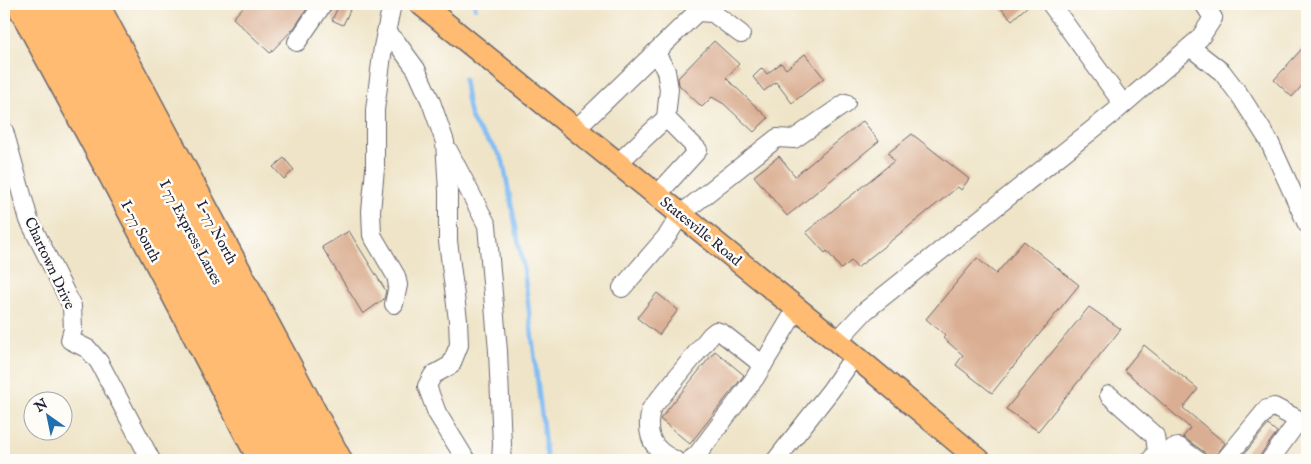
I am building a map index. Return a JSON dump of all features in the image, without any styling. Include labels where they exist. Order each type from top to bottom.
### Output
[{"type":"highway","name":"I-77 South","points":[[19,4],[261,460]]},
{"type":"highway","name":"I 77 Express Lanes","points":[[45,4],[287,460]]},
{"type":"highway","name":"I 77 Express Lanes","points":[[70,4],[313,460]]},
{"type":"highway","name":"I-77 North","points":[[96,4],[339,460]]},
{"type":"highway","points":[[139,228],[243,376]]},
{"type":"main road","name":"Statesville Road","points":[[421,4],[797,308],[979,460]]},
{"type":"street","points":[[298,42],[323,4]]},
{"type":"street","points":[[392,4],[383,47],[375,110],[375,168],[371,211],[372,235],[396,276],[398,285],[394,304]]},
{"type":"street","points":[[1051,4],[1123,104]]},
{"type":"street","points":[[837,341],[864,311],[1123,104],[1200,38],[1213,18],[1204,4]]},
{"type":"street","points":[[576,129],[656,53],[698,8],[713,13],[741,34]]},
{"type":"street","points":[[386,33],[397,43],[416,69],[431,102],[445,145],[487,225],[498,351],[501,460]]},
{"type":"street","points":[[1190,47],[1222,72],[1241,97],[1269,141],[1307,224]]},
{"type":"street","points":[[618,163],[666,118],[670,89],[666,71],[656,53]]},
{"type":"street","points":[[622,288],[667,236],[681,214],[777,138],[794,139],[846,103]]},
{"type":"street","points":[[657,195],[698,150],[666,118]]},
{"type":"street","name":"Chartown Drive","points":[[4,131],[29,220],[72,306],[74,318],[70,340],[88,349],[99,362],[151,460]]},
{"type":"street","points":[[445,145],[448,191],[448,241],[458,320],[459,345],[452,365],[433,375],[427,386],[437,413],[466,460]]},
{"type":"street","points":[[690,460],[697,455],[763,365],[797,308]]},
{"type":"street","points":[[675,460],[658,449],[649,437],[647,424],[650,410],[711,335],[716,331],[722,332],[763,365]]},
{"type":"street","points":[[776,460],[832,390],[854,355]]},
{"type":"street","points":[[1109,395],[1156,436],[1157,452],[1151,460]]},
{"type":"street","points":[[1225,460],[1270,408],[1274,407],[1303,422],[1270,460]]},
{"type":"street","points":[[1163,460],[1173,448],[1179,447],[1197,460]]},
{"type":"building","points":[[246,4],[310,4],[295,27],[270,53],[233,18]]},
{"type":"building","points":[[997,4],[1030,4],[1012,20]]},
{"type":"building","points":[[339,5],[350,10],[343,25],[332,20]]},
{"type":"building","points":[[714,41],[739,64],[726,78],[768,118],[754,132],[724,104],[712,97],[702,107],[679,85],[678,78]]},
{"type":"building","points":[[1307,43],[1307,80],[1292,97],[1274,80]]},
{"type":"building","points":[[805,54],[824,78],[792,103],[776,82],[764,91],[753,77],[762,68],[767,74],[781,63],[786,69]]},
{"type":"building","points":[[863,121],[879,141],[787,216],[754,176],[779,156],[795,176]]},
{"type":"building","points":[[912,134],[969,179],[961,190],[958,187],[857,268],[851,261],[841,269],[827,251],[825,253],[806,232],[894,161],[888,153]]},
{"type":"building","points":[[284,158],[294,170],[284,179],[273,167]]},
{"type":"building","points":[[349,231],[386,291],[384,299],[363,314],[322,247]]},
{"type":"building","points":[[1024,241],[1079,285],[992,393],[956,365],[963,355],[943,338],[945,335],[926,319],[977,258],[996,274]]},
{"type":"building","points":[[657,293],[678,310],[659,335],[637,318]]},
{"type":"building","points":[[1089,307],[1121,329],[1038,431],[1006,409]]},
{"type":"building","points":[[1144,345],[1198,389],[1183,408],[1225,443],[1215,460],[1208,460],[1203,451],[1183,437],[1190,428],[1124,370]]},
{"type":"building","points":[[715,351],[744,375],[690,444],[660,419]]},
{"type":"building","points":[[1268,425],[1277,432],[1261,454],[1260,460],[1239,460]]},
{"type":"waterway","points":[[464,79],[469,111],[474,123],[503,161],[524,270],[547,460]]}]
